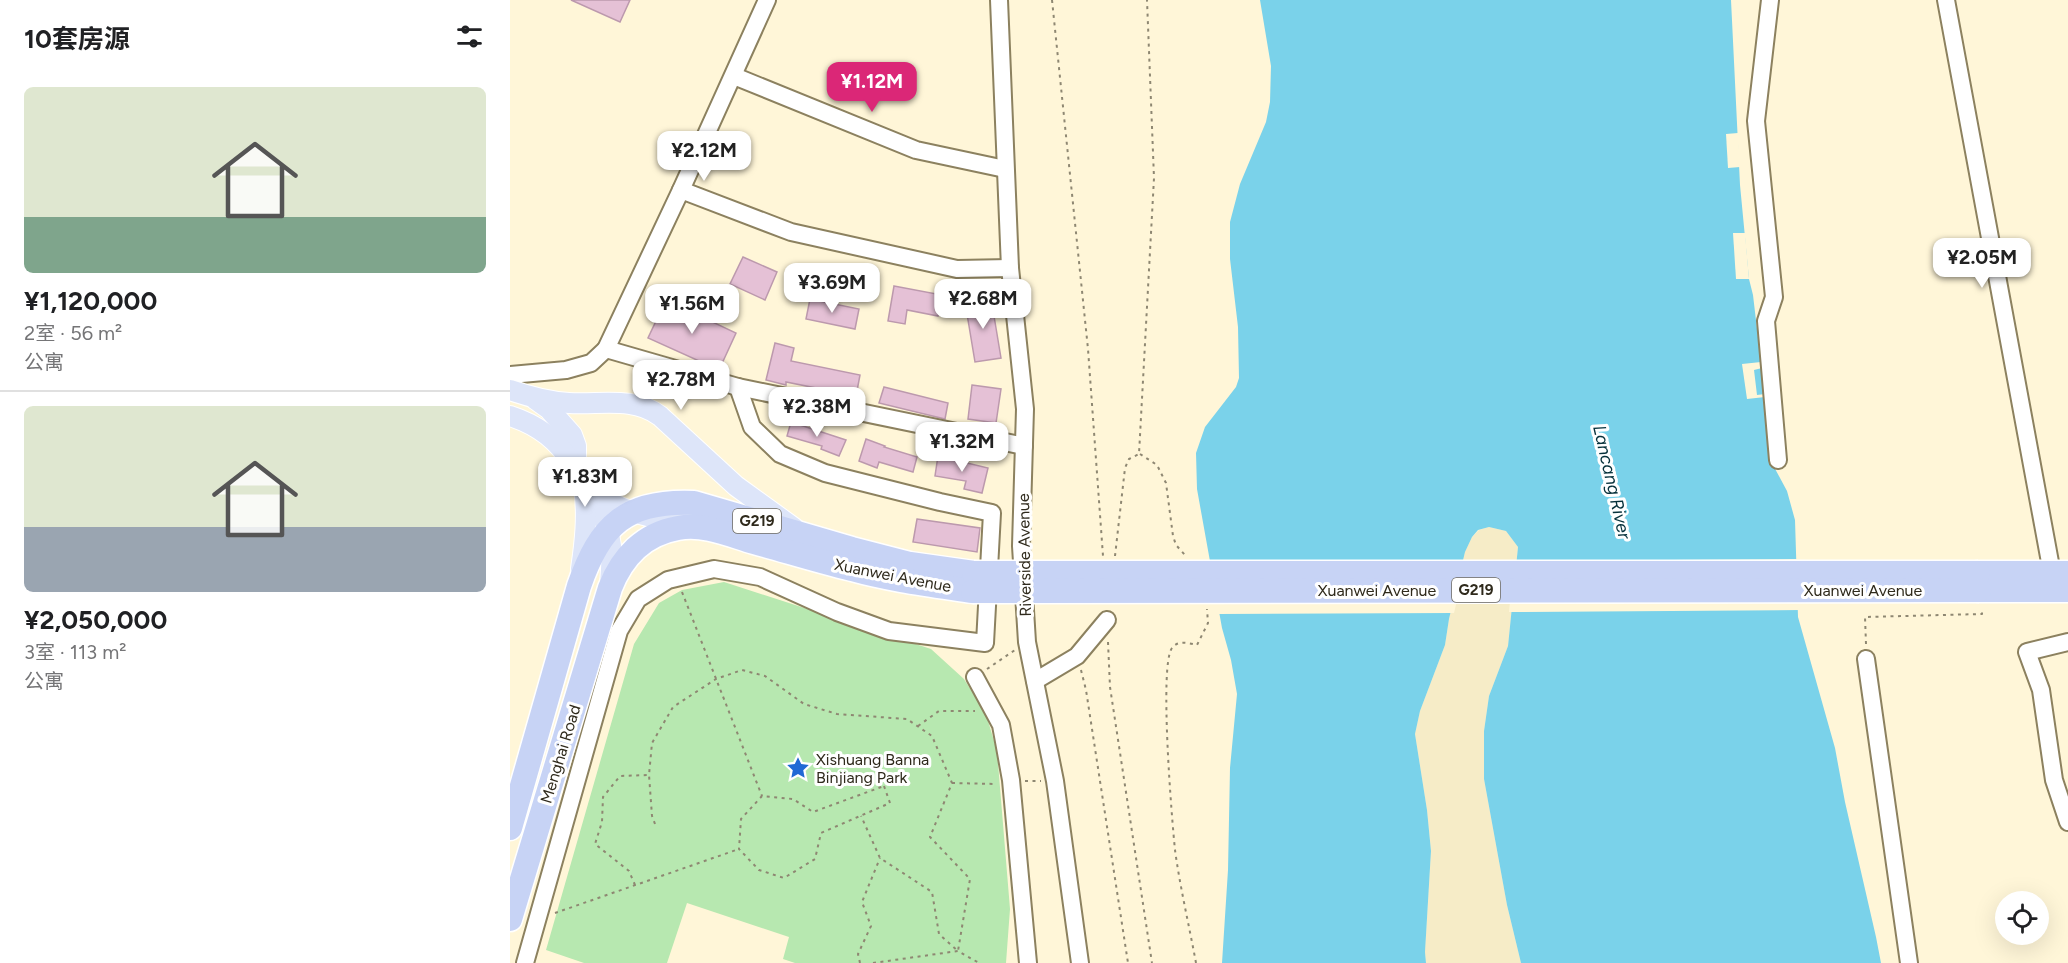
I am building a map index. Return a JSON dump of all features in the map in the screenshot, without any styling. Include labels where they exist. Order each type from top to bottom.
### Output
[{"type":"highway","name":"Xuanwei Avenue","points":[[579,586],[589,556],[609,528],[632,512],[658,504],[694,503],[974,582]]},
{"type":"highway","name":"Xuanwei Avenue","points":[[610,588],[624,560],[643,542],[667,530],[694,527],[714,530],[854,570],[920,584],[974,582],[1979,584],[2063,579]]},
{"type":"highway","name":"Menghai Road","points":[[510,828],[579,586]]},
{"type":"highway","name":"Menghai Road","points":[[510,919],[610,588]]},
{"type":"main road","name":"Xuanwei Avenue","points":[[510,390],[534,399],[569,403],[630,403],[646,407],[660,416],[736,486],[806,536]]},
{"type":"main road","points":[[534,399],[549,409],[572,435],[576,446],[576,464],[609,528],[612,552],[610,588]]},
{"type":"main road","name":"Xuanwei Avenue","points":[[510,416],[545,433],[558,445],[591,489],[600,496],[632,512],[694,527]]},
{"type":"main road","points":[[579,586],[586,523],[583,479]]},
{"type":"street","points":[[510,375],[566,370],[591,363],[606,349],[734,76],[767,0]]},
{"type":"street","name":"Riverside Avenue","points":[[999,0],[1010,268],[1024,409],[1021,546],[1027,642],[1056,781],[1080,963]]},
{"type":"street","points":[[1770,0],[1756,121],[1774,297],[1766,321],[1778,460]]},
{"type":"street","points":[[1946,0],[2063,579]]},
{"type":"street","points":[[734,76],[916,150],[1005,169]]},
{"type":"street","points":[[681,190],[791,232],[957,269],[1010,268]]},
{"type":"street","points":[[606,349],[738,387],[1024,446]]},
{"type":"street","points":[[525,963],[619,631],[638,599],[668,580],[714,568],[760,577],[837,612],[889,631],[985,643],[992,513],[825,473],[780,454],[752,428],[738,387]]},
{"type":"street","points":[[1035,681],[1077,656],[1107,620]]},
{"type":"street","points":[[2068,642],[2027,652],[2041,690],[2054,780],[2068,822]]},
{"type":"street","points":[[1866,659],[1909,963]]},
{"type":"street","points":[[975,677],[1001,725],[1011,780],[1028,963]]},
{"type":"path","points":[[1052,0],[1088,349],[1104,562]]},
{"type":"path","points":[[1139,454],[1154,178],[1147,0]]},
{"type":"path","points":[[1114,562],[1125,468],[1129,459],[1139,454]]},
{"type":"path","points":[[1139,454],[1156,465],[1166,483],[1173,536],[1176,544],[1191,562]]},
{"type":"path","points":[[668,580],[682,590],[762,796]]},
{"type":"path","points":[[1866,659],[1865,617],[1982,614],[1979,584]]},
{"type":"path","points":[[1196,963],[1176,851],[1166,713],[1167,659],[1172,647],[1182,642],[1197,645],[1208,623],[1207,602]]},
{"type":"path","points":[[1107,620],[1110,687],[1152,963]]},
{"type":"path","points":[[975,677],[1027,642]]},
{"type":"path","points":[[1077,656],[1086,690],[1128,963]]},
{"type":"path","points":[[655,824],[652,816],[649,775],[652,743],[673,707],[716,679],[742,670],[765,676],[804,704],[837,714],[907,719],[932,736],[952,783],[930,837],[970,879],[958,951]]},
{"type":"path","points":[[918,726],[939,711],[993,710]]},
{"type":"path","points":[[635,886],[629,871],[595,844],[602,822],[603,797],[620,776],[649,775]]},
{"type":"path","points":[[952,783],[999,784],[1011,780],[1056,781]]},
{"type":"path","points":[[884,786],[890,803],[821,833],[814,860],[784,878],[759,870],[739,849],[741,819],[762,796],[793,799],[813,812],[884,786]]},
{"type":"path","points":[[861,816],[880,858],[932,892],[939,934],[958,951],[980,963]]},
{"type":"path","points":[[557,913],[739,849]]},
{"type":"path","points":[[860,963],[858,954],[871,926],[862,902],[880,858]]},
{"type":"path","points":[[873,963],[958,951]]},
{"type":"green space","name":"Xishuang Banna Binjiang Park","points":[[724,582],[931,649],[964,679],[986,714],[997,751],[1010,909],[1006,963],[795,963],[783,959],[789,937],[687,903],[667,963],[584,963],[546,950],[634,644],[659,603],[682,590]]},
{"type":"sand","points":[[1489,527],[1506,531],[1518,547],[1508,646],[1489,696],[1484,731],[1484,779],[1507,905],[1521,963],[1426,963],[1431,851],[1415,734],[1420,711],[1445,645],[1465,552],[1472,537],[1479,530]]},
{"type":"water","name":"Lancang River","points":[[1260,0],[1731,0],[1740,185],[1749,279],[1753,295],[1773,465],[1787,491],[1795,520],[1798,617],[1835,748],[1881,963],[1521,963],[1507,905],[1484,779],[1484,731],[1489,696],[1508,646],[1518,547],[1506,531],[1489,527],[1478,530],[1465,552],[1445,645],[1420,711],[1415,734],[1431,851],[1426,963],[1222,963],[1228,870],[1230,768],[1237,694],[1222,628],[1197,489],[1196,453],[1205,427],[1236,387],[1239,378],[1238,327],[1230,259],[1230,222],[1240,184],[1266,122],[1270,102],[1271,66]]},
{"type":"pier","points":[[1738,133],[1740,167],[1728,168],[1726,134]]},
{"type":"pier","points":[[1733,233],[1745,233],[1749,279],[1736,279]]},
{"type":"pier","points":[[1761,362],[1762,368],[1754,370],[1757,395],[1765,394],[1765,397],[1747,399],[1742,364]]},
{"type":"pier","points":[[1800,559],[1801,610],[1509,612],[1514,561]]},
{"type":"pier","points":[[1466,562],[1454,613],[1217,614],[1208,563]]},
{"type":"building","points":[[571,0],[630,0],[620,22]]},
{"type":"building","points":[[743,257],[777,272],[765,300],[730,284]]},
{"type":"building","points":[[894,286],[942,295],[938,316],[907,310],[905,324],[888,321]]},
{"type":"building","points":[[991,298],[1001,358],[975,362],[965,302]]},
{"type":"building","points":[[810,299],[859,309],[855,329],[806,319]]},
{"type":"building","points":[[666,300],[736,333],[719,370],[648,338]]},
{"type":"building","points":[[775,343],[794,348],[791,361],[860,375],[856,396],[766,380]]},
{"type":"building","points":[[972,385],[1001,389],[996,423],[968,419]]},
{"type":"building","points":[[884,387],[948,403],[945,419],[879,403]]},
{"type":"building","points":[[791,422],[846,440],[839,456],[821,449],[822,446],[787,436]]},
{"type":"building","points":[[866,439],[917,457],[913,472],[879,462],[877,468],[859,461]]},
{"type":"building","points":[[938,456],[988,468],[982,493],[964,489],[966,481],[935,476]]},
{"type":"building","points":[[917,519],[980,528],[977,552],[913,542]]},
{"type":"place","name":"Xishuang Banna Binjiang Park","points":[[798,768]]}]
